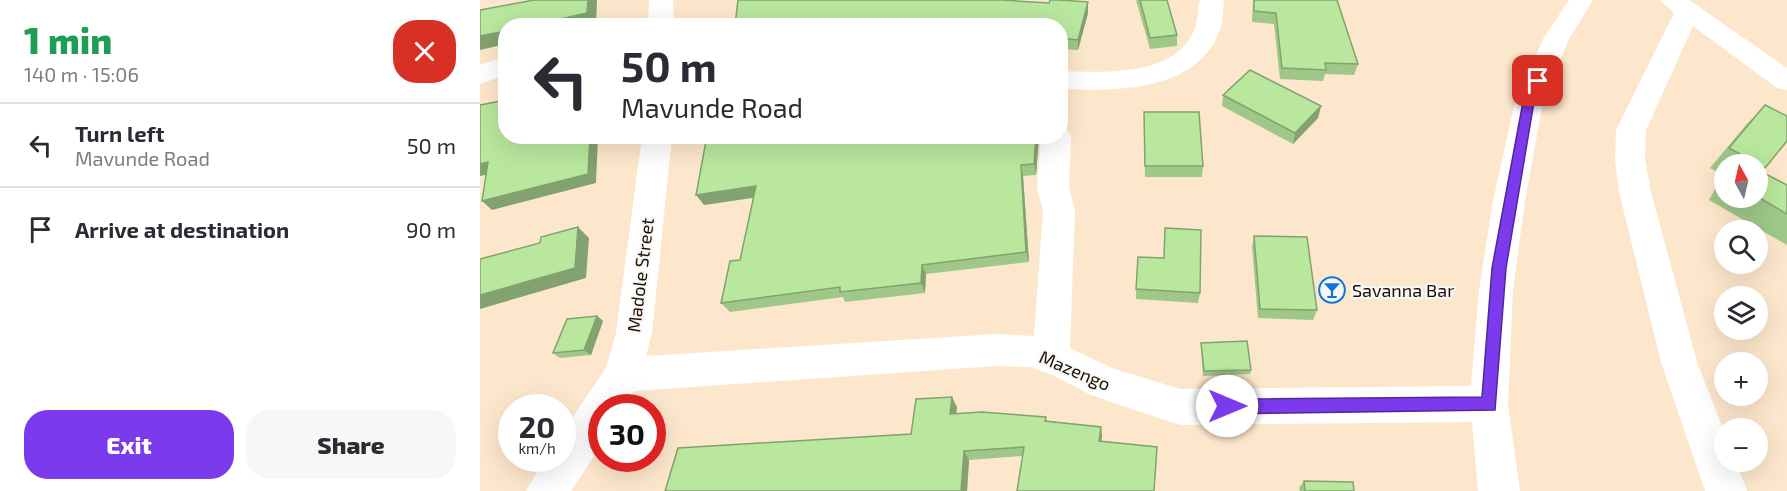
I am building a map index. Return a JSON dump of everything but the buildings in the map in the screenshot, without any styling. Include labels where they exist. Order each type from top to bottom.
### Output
[{"type":"street","points":[[660,0],[661,18]]},
{"type":"street","points":[[1068,84],[1154,76],[1182,62],[1201,47],[1212,15],[1212,0]]},
{"type":"street","points":[[1498,491],[1489,404],[1496,290],[1528,102],[1556,39],[1581,0]]},
{"type":"street","points":[[1726,491],[1679,362],[1635,192],[1630,160],[1631,130],[1679,6],[1787,81]]},
{"type":"street","points":[[480,75],[498,68]]},
{"type":"street","name":"Madole Street","points":[[611,394],[623,375],[634,333],[656,144]]},
{"type":"street","points":[[1051,359],[1059,211],[1053,187],[1056,144]]},
{"type":"street","name":"Mazengo","points":[[623,375],[996,350],[1030,351],[1104,383],[1180,407],[1489,404]]},
{"type":"street","name":"Madole Street","points":[[547,491],[588,430]]},
{"type":"place","name":"Savanna Bar","points":[[1332,290]]},
{"type":"route","points":[[1227,406],[1489,404],[1496,290],[1509,201],[1528,102],[1538,81]]}]
